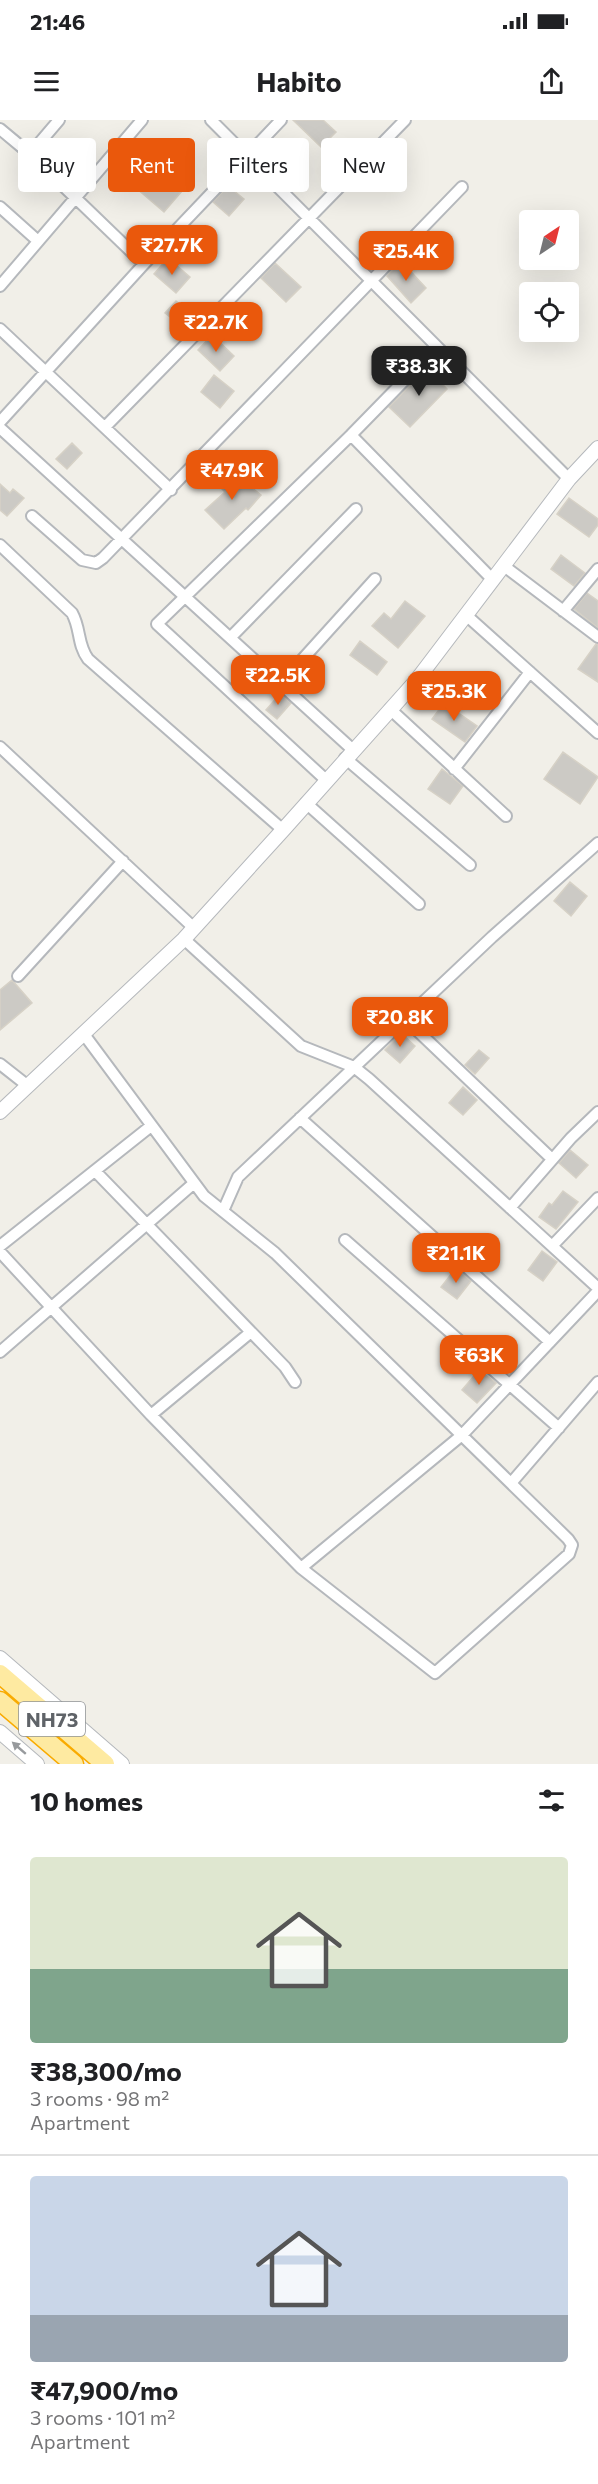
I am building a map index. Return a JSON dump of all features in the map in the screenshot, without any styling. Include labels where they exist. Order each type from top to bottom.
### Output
[{"type":"highway","name":"NH73","points":[[0,1674],[105,1764]]},
{"type":"highway","name":"NH73","points":[[0,1701],[74,1764]]},
{"type":"street","points":[[44,138],[59,120]]},
{"type":"street","points":[[0,286],[142,120]]},
{"type":"street","points":[[211,120],[228,138]]},
{"type":"street","points":[[263,138],[281,120]]},
{"type":"street","points":[[105,427],[405,120]]},
{"type":"street","points":[[0,129],[18,144]]},
{"type":"street","points":[[32,516],[82,560],[90,563],[103,558],[124,539],[462,187]]},
{"type":"street","points":[[69,192],[144,264]]},
{"type":"street","points":[[0,422],[211,192]]},
{"type":"street","points":[[282,192],[569,479]]},
{"type":"street","points":[[0,207],[38,241]]},
{"type":"street","points":[[0,268],[9,275]]},
{"type":"street","points":[[0,329],[171,490]]},
{"type":"street","points":[[326,780],[158,624],[185,595],[351,435],[436,348]]},
{"type":"street","points":[[0,428],[281,683],[349,754],[470,865]]},
{"type":"street","points":[[351,435],[493,580]]},
{"type":"street","points":[[0,1112],[184,939],[283,830],[390,709],[466,615],[569,479],[598,448]]},
{"type":"street","points":[[231,637],[356,509]]},
{"type":"street","points":[[0,545],[72,613],[77,622],[80,649],[88,659],[283,830]]},
{"type":"street","points":[[504,566],[598,637]]},
{"type":"street","points":[[563,611],[598,569]]},
{"type":"street","points":[[281,683],[375,579]]},
{"type":"street","points":[[466,615],[598,732]]},
{"type":"street","points":[[454,769],[530,672]]},
{"type":"street","points":[[390,709],[506,816]]},
{"type":"street","points":[[0,747],[194,927]]},
{"type":"street","points":[[306,803],[419,904]]},
{"type":"street","points":[[223,1211],[238,1177],[492,937],[598,843]]},
{"type":"street","points":[[18,976],[123,861]]},
{"type":"street","points":[[184,939],[302,1046],[354,1067],[598,1290],[462,1435],[301,1568]]},
{"type":"street","points":[[405,1019],[552,1159]]},
{"type":"street","points":[[0,1252],[151,1415],[301,1568],[435,1672],[569,1554],[572,1545],[568,1539],[512,1482],[275,1253],[193,1185],[83,1033]]},
{"type":"street","points":[[0,1064],[28,1086]]},
{"type":"street","points":[[510,1208],[552,1159],[598,1112]]},
{"type":"street","points":[[300,1118],[550,1342]]},
{"type":"street","points":[[0,1246],[151,1126]]},
{"type":"street","points":[[96,1172],[285,1366],[296,1382]]},
{"type":"street","points":[[0,1352],[193,1185]]},
{"type":"street","points":[[552,1246],[598,1198]]},
{"type":"street","points":[[345,1240],[559,1428]]},
{"type":"street","points":[[151,1415],[251,1332]]},
{"type":"street","points":[[512,1482],[598,1382]]},
{"type":"street","points":[[0,1658],[122,1764]]},
{"type":"street","points":[[0,1732],[37,1764]]},
{"type":"building","points":[[293,120],[323,120],[336,132],[330,138],[321,138],[321,147]]},
{"type":"building","points":[[141,192],[181,192],[164,212]]},
{"type":"building","points":[[222,192],[235,192],[244,199],[229,216],[213,202]]},
{"type":"building","points":[[168,258],[190,277],[176,293],[154,274]]},
{"type":"building","points":[[401,261],[426,288],[411,303],[387,276]]},
{"type":"building","points":[[275,263],[301,287],[286,302],[261,278]]},
{"type":"building","points":[[176,301],[194,316],[184,328],[165,313]]},
{"type":"building","points":[[212,335],[234,356],[220,371],[198,350]]},
{"type":"building","points":[[427,368],[430,372],[433,368],[442,376],[438,380],[447,389],[410,427],[389,407]]},
{"type":"building","points":[[214,375],[234,391],[220,408],[201,392]]},
{"type":"building","points":[[72,443],[82,453],[67,469],[56,459]]},
{"type":"building","points":[[232,472],[261,495],[248,510],[246,508],[224,529],[205,510],[225,492],[220,487]]},
{"type":"building","points":[[0,484],[10,493],[13,489],[24,498],[7,516],[0,510]]},
{"type":"building","points":[[569,498],[598,519],[598,525],[589,537],[557,514]]},
{"type":"building","points":[[561,555],[585,573],[574,586],[551,569]]},
{"type":"building","points":[[587,593],[598,601],[598,628],[574,609]]},
{"type":"building","points":[[405,601],[425,616],[398,648],[372,626],[384,613],[391,619]]},
{"type":"building","points":[[360,641],[387,662],[377,675],[350,655]]},
{"type":"building","points":[[598,644],[598,682],[578,669]]},
{"type":"building","points":[[280,694],[291,703],[277,719],[266,710]]},
{"type":"building","points":[[444,703],[477,726],[465,742],[432,719]]},
{"type":"building","points":[[563,752],[598,777],[580,804],[544,779]]},
{"type":"building","points":[[442,769],[463,786],[450,804],[428,789]]},
{"type":"building","points":[[570,882],[587,896],[571,916],[554,901]]},
{"type":"building","points":[[12,980],[32,1003],[0,1030],[0,990]]},
{"type":"building","points":[[401,1033],[415,1046],[400,1063],[385,1050]]},
{"type":"building","points":[[479,1050],[489,1058],[475,1074],[465,1065]]},
{"type":"building","points":[[463,1087],[477,1100],[463,1115],[449,1103]]},
{"type":"building","points":[[570,1150],[588,1165],[576,1178],[559,1163]]},
{"type":"building","points":[[563,1191],[578,1202],[556,1229],[539,1217],[549,1203],[552,1205]]},
{"type":"building","points":[[542,1251],[557,1262],[543,1281],[528,1270]]},
{"type":"building","points":[[456,1268],[471,1281],[457,1299],[441,1287]]},
{"type":"building","points":[[479,1370],[496,1383],[477,1403],[462,1390]]}]
